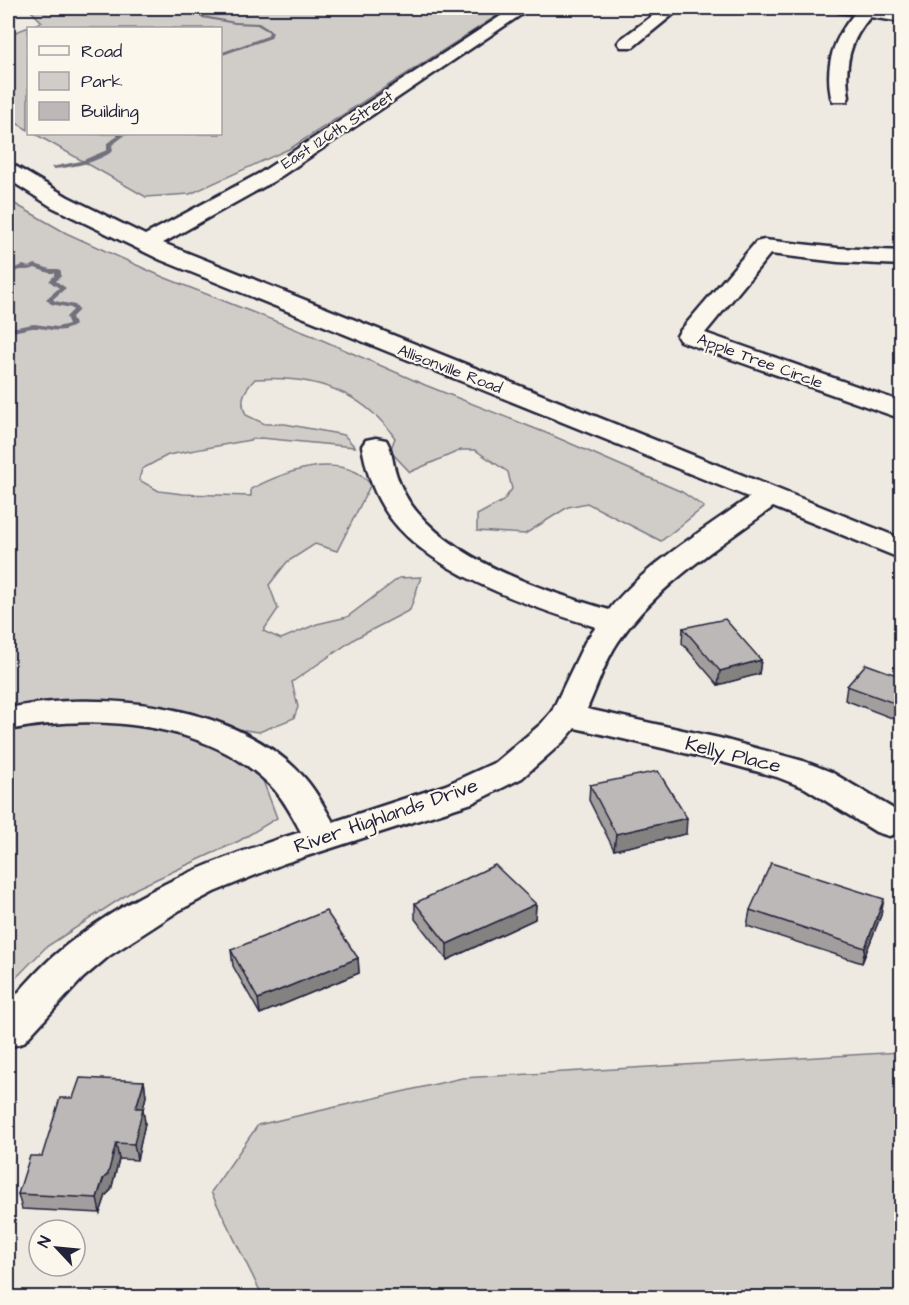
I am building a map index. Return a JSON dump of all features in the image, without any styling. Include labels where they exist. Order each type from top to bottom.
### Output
[{"type":"street","name":"East 126th Street","points":[[145,244],[267,177],[523,8]]},
{"type":"street","points":[[627,43],[673,8]]},
{"type":"street","points":[[843,8],[902,17]]},
{"type":"street","points":[[840,98],[836,76],[839,53],[849,32],[866,11]]},
{"type":"street","name":"Allisonville Road","points":[[8,170],[60,202],[145,244],[767,498],[902,550]]},
{"type":"street","name":"Apple Tree Circle","points":[[902,258],[838,255],[764,247],[689,336],[902,411]]},
{"type":"street","points":[[376,447],[383,479],[396,503],[417,527],[440,547],[468,565],[529,595],[614,622]]},
{"type":"street","name":"River Highlands Drive","points":[[8,1031],[68,967],[95,945],[166,900],[200,882],[323,837],[440,801],[509,770],[553,732],[567,715],[601,642],[614,622],[646,588],[767,498]]},
{"type":"street","points":[[8,719],[60,713],[120,712],[162,717],[226,736],[248,749],[287,781],[323,837]]},
{"type":"street","name":"Kelly Place","points":[[567,715],[719,749],[790,769],[818,780],[889,823]]},
{"type":"green space","points":[[28,8],[509,8],[291,148],[190,194],[146,197],[37,135],[222,135],[222,27],[29,27],[42,22]]},
{"type":"green space","points":[[27,28],[27,129],[8,118],[8,35]]},
{"type":"green space","points":[[8,200],[66,233],[163,277],[313,336],[425,385],[551,435],[682,492],[704,507],[661,541],[587,503],[568,507],[525,534],[477,531],[477,515],[503,501],[512,489],[508,472],[475,450],[461,450],[410,472],[390,451],[395,438],[367,408],[351,397],[316,383],[276,378],[255,379],[248,387],[243,400],[246,415],[265,424],[285,424],[344,435],[355,447],[261,438],[168,455],[142,469],[139,480],[159,491],[251,496],[251,489],[302,469],[330,466],[356,472],[371,484],[337,551],[315,544],[287,562],[269,585],[278,609],[263,631],[281,639],[317,624],[347,617],[399,578],[421,577],[410,610],[356,638],[292,682],[298,707],[294,718],[259,732],[244,730],[277,818],[239,841],[137,888],[46,947],[8,986]]},
{"type":"green space","points":[[901,1052],[901,1297],[263,1297],[211,1192],[258,1125],[462,1078]]},
{"type":"building","points":[[725,619],[761,660],[720,671],[683,628]]},
{"type":"building","points":[[866,664],[902,677],[902,706],[847,686]]},
{"type":"building","points":[[658,771],[687,818],[616,834],[590,785]]},
{"type":"building","points":[[771,863],[884,899],[865,948],[750,910]]},
{"type":"building","points":[[495,865],[536,904],[447,944],[415,903]]},
{"type":"building","points":[[326,911],[358,958],[258,999],[231,950]]},
{"type":"building","points":[[80,1078],[144,1081],[136,1108],[143,1108],[134,1144],[116,1143],[108,1174],[103,1179],[97,1198],[18,1194],[30,1156],[42,1156],[60,1098],[73,1098]]},
{"type":"building","points":[[92,1292],[95,1298],[79,1298]]},
{"type":"building","points":[[108,1293],[110,1298],[97,1298]]},
{"type":"waterway","points":[[190,8],[203,17],[235,23],[258,24],[271,32],[269,37],[222,54]]},
{"type":"waterway","points":[[54,167],[83,162],[103,155],[110,151],[109,144],[122,136],[120,135]]},
{"type":"waterway","points":[[8,281],[13,279],[10,277],[14,270],[23,267],[29,269],[35,266],[49,271],[58,271],[58,276],[52,281],[63,288],[49,299],[53,303],[73,306],[76,310],[69,317],[72,325],[66,328],[31,326],[10,330],[8,334]]}]
